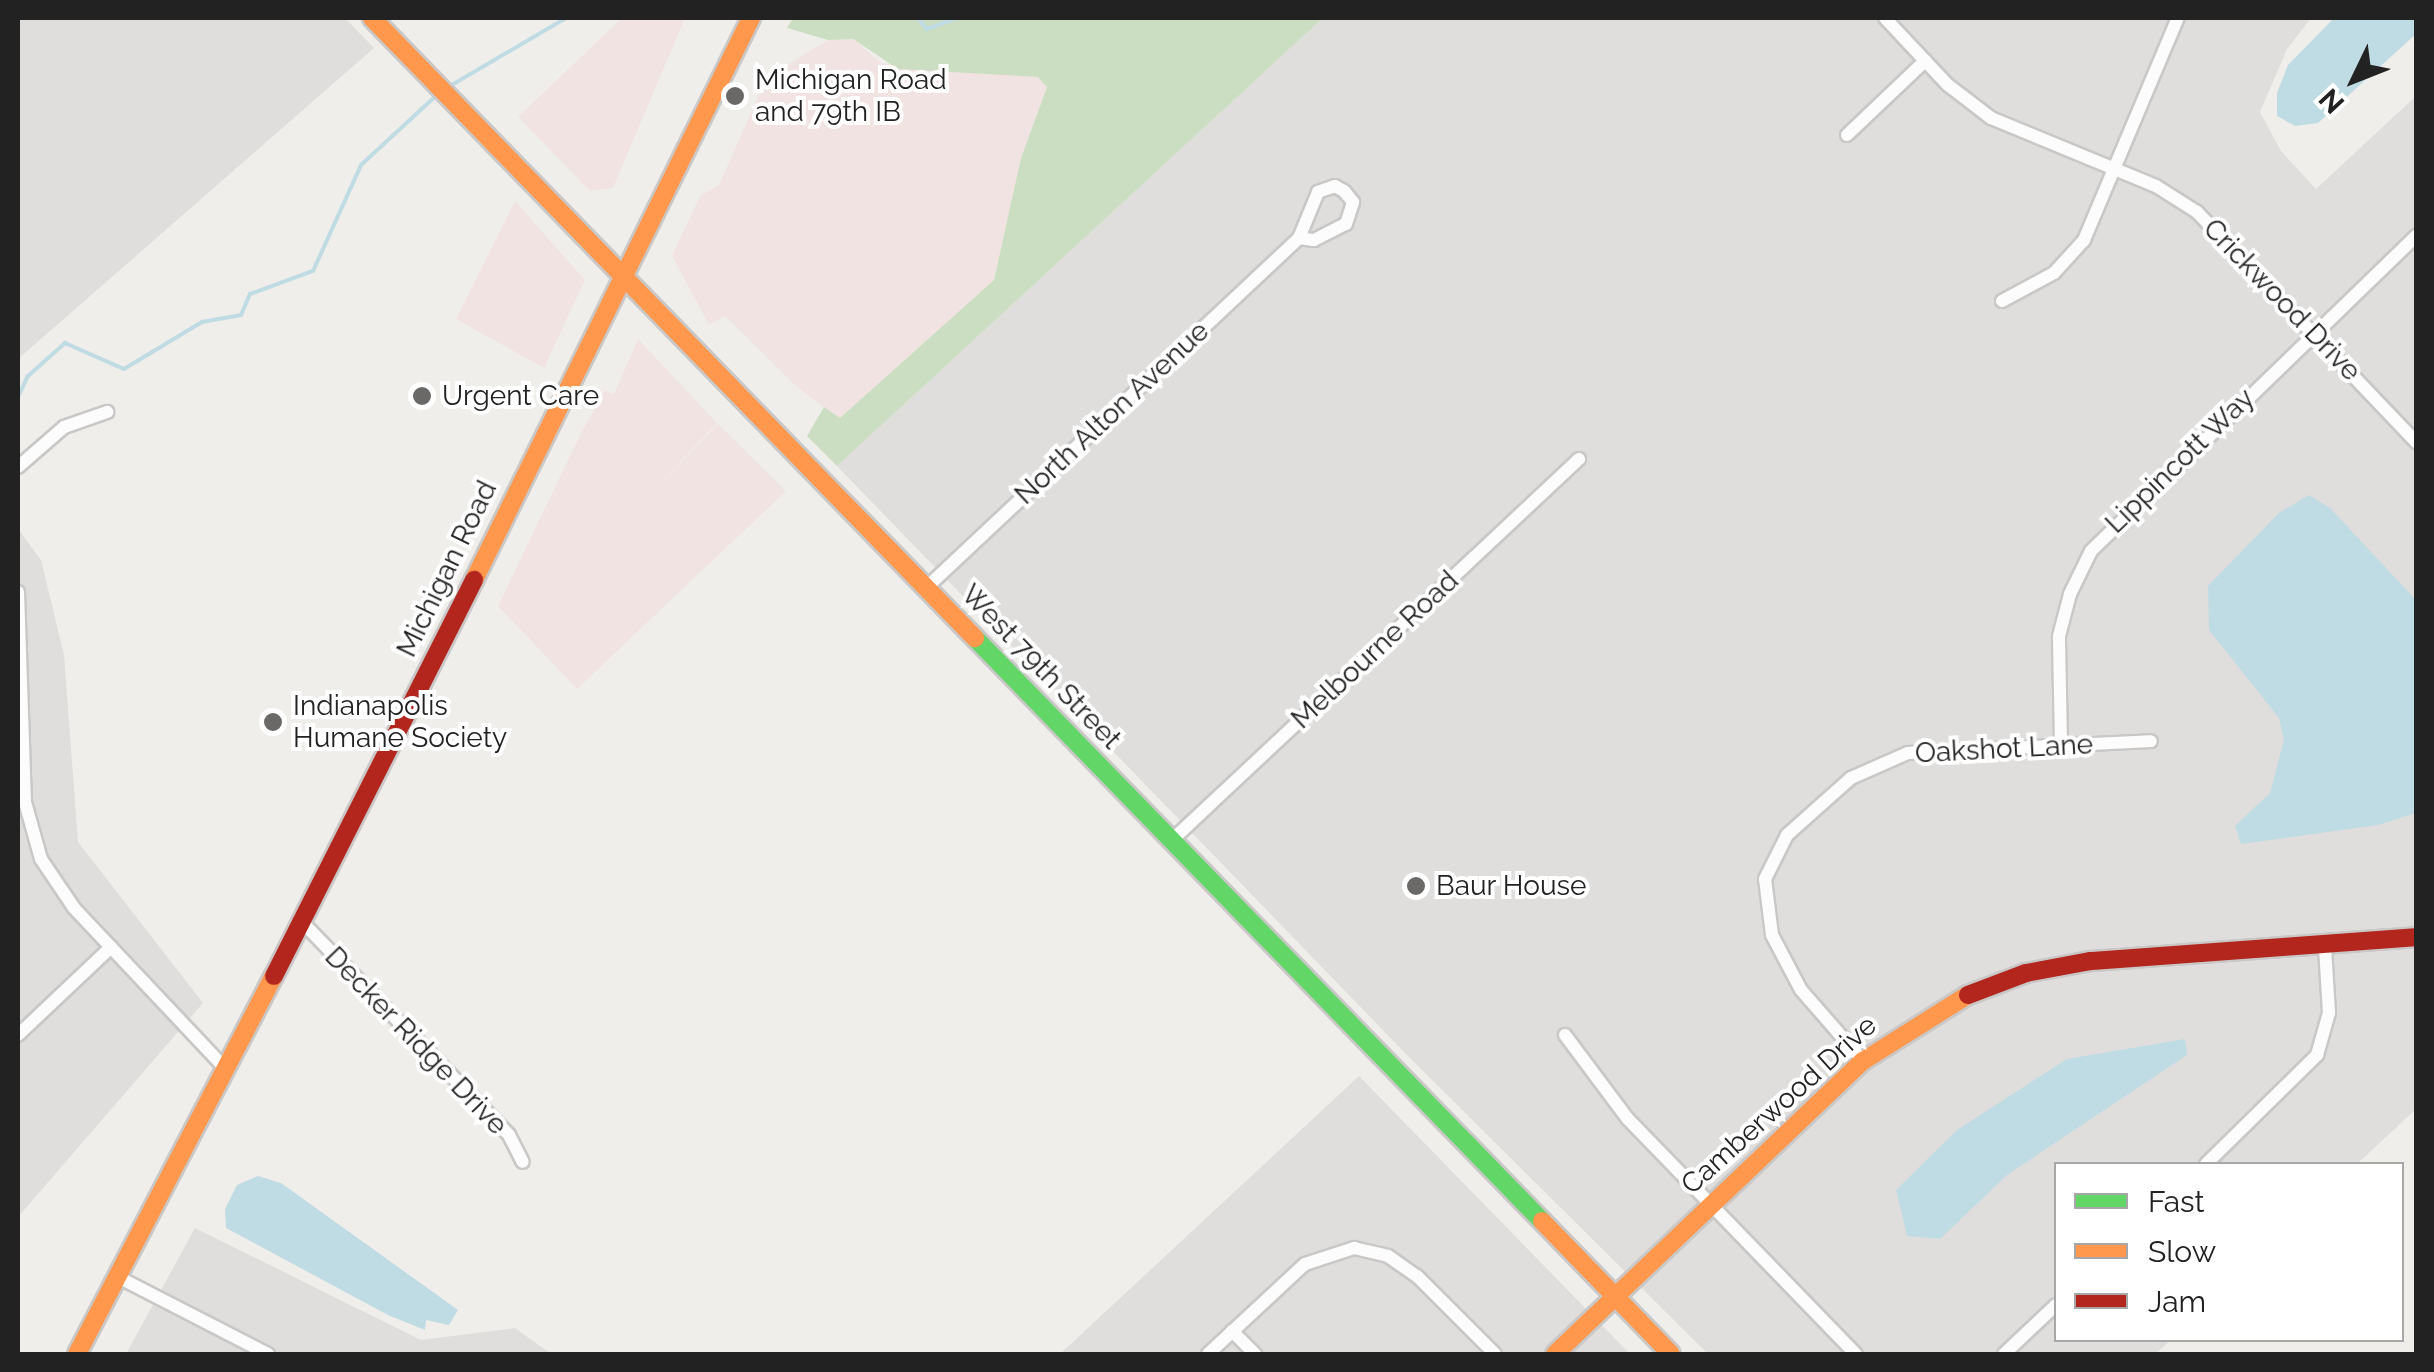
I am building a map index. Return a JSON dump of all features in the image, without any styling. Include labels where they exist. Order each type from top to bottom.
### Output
[{"type":"main road","name":"West 79th Street","points":[[372,18],[1671,1354]]},
{"type":"main road","name":"Michigan Road","points":[[76,1354],[223,1066],[304,924],[751,18]]},
{"type":"main road","name":"Camberwood Drive","points":[[1555,1354],[1612,1295],[1863,1061],[1942,1007],[2026,973],[2116,958],[2416,937]]},
{"type":"street","name":"Crickwood Drive","points":[[1885,18],[1925,61],[1990,118],[2114,170],[2197,212],[2416,442]]},
{"type":"street","points":[[2002,301],[2071,257],[2114,170],[2178,18]]},
{"type":"street","points":[[1847,135],[1925,61]]},
{"type":"street","name":"North Alton Avenue","points":[[926,588],[1299,238],[1318,192],[1334,186],[1344,191],[1353,202],[1346,224],[1314,240],[1299,238]]},
{"type":"street","name":"Lippincott Way","points":[[2061,744],[2060,636],[2088,556],[2114,522],[2416,236]]},
{"type":"street","points":[[18,467],[73,421],[107,412]]},
{"type":"street","name":"Melbourne Road","points":[[1171,841],[1579,460]]},
{"type":"street","points":[[18,592],[30,828],[56,886],[223,1066]]},
{"type":"street","name":"Oakshot Lane","points":[[1863,1061],[1801,990],[1776,946],[1764,891],[1780,844],[1842,785],[1890,758],[1938,749],[2151,741]]},
{"type":"street","name":"Decker Ridge Drive","points":[[304,924],[509,1135],[522,1162]]},
{"type":"street","points":[[2208,1162],[2320,1050],[2328,1012],[2324,946]]},
{"type":"street","points":[[18,1035],[111,947]]},
{"type":"street","points":[[1565,1034],[1627,1118],[1856,1354]]},
{"type":"street","points":[[1208,1354],[1305,1264],[1354,1248],[1388,1256],[1417,1276],[1495,1354]]},
{"type":"street","points":[[116,1276],[268,1354]]},
{"type":"street","points":[[2004,1354],[2054,1307]]},
{"type":"street","points":[[1232,1332],[1255,1354]]},
{"type":"shaded area","points":[[18,18],[345,18],[374,48],[18,359]]},
{"type":"shaded area","points":[[622,18],[685,18],[613,188],[590,191],[518,117]]},
{"type":"shaded area","points":[[1323,18],[2311,18],[2287,49],[2260,112],[2281,151],[2316,189],[2416,96],[2416,1109],[2359,1162],[2054,1162],[2054,1342],[2169,1342],[2155,1354],[1708,1354],[1406,1054],[837,466]]},
{"type":"shaded area","points":[[853,39],[881,63],[1039,77],[1047,87],[1021,158],[994,280],[839,419],[797,387],[725,316],[709,325],[672,256],[700,196],[719,185],[767,77],[828,40]]},
{"type":"shaded area","points":[[515,201],[585,280],[544,368],[456,319]]},
{"type":"shaded area","points":[[638,339],[717,423],[645,499],[718,424],[786,491],[577,689],[498,606],[581,433],[605,390],[614,394]]},
{"type":"shaded area","points":[[18,529],[41,560],[64,655],[78,842],[203,1003],[18,1217]]},
{"type":"shaded area","points":[[1359,1076],[1630,1354],[1060,1354]]},
{"type":"shaded area","points":[[195,1228],[421,1340],[515,1328],[551,1354],[126,1354]]},
{"type":"green space","points":[[793,18],[1323,18],[837,466],[807,436],[824,407],[840,418],[994,280],[1021,158],[1047,87],[1038,77],[898,69],[853,39],[828,40],[787,28]]},
{"type":"water","points":[[2334,18],[2416,18],[2416,34],[2318,123],[2295,126],[2277,116],[2277,93],[2288,65]]},
{"type":"water","points":[[2309,495],[2330,508],[2416,600],[2416,813],[2378,825],[2241,844],[2235,826],[2270,793],[2284,740],[2279,718],[2209,630],[2208,586],[2279,513]]},
{"type":"water","points":[[2185,1039],[2187,1055],[2007,1175],[1940,1239],[1907,1236],[1896,1190],[1957,1130],[2067,1059]]},
{"type":"water","points":[[258,1176],[281,1183],[458,1310],[449,1325],[426,1320],[425,1330],[388,1315],[226,1228],[225,1209],[237,1185]]},
{"type":"waterway","points":[[450,86],[566,18]]},
{"type":"waterway","points":[[918,18],[927,29],[958,18]]},
{"type":"waterway","points":[[18,397],[28,376],[65,343],[124,369],[202,322],[241,315],[250,294],[313,271],[361,165],[438,94]]},
{"type":"traffic: fast","points":[[975,638],[1542,1221]]},
{"type":"traffic: slow","points":[[372,18],[975,638]]},
{"type":"traffic: slow","points":[[474,580],[751,18]]},
{"type":"traffic: slow","points":[[77,1354],[274,976]]},
{"type":"traffic: slow","points":[[1555,1354],[1863,1061],[1968,995]]},
{"type":"traffic: slow","points":[[1542,1221],[1671,1354]]},
{"type":"traffic: jam","points":[[274,976],[474,580]]},
{"type":"traffic: jam","points":[[1968,995],[2026,973],[2091,961],[2416,937]]},
{"type":"place","name":"Michigan Road and 79th IB","points":[[735,96]]},
{"type":"place","name":"Urgent Care","points":[[422,396]]},
{"type":"place","name":"Indianapolis Humane Society","points":[[273,722]]},
{"type":"place","name":"Baur House","points":[[1416,886]]}]
